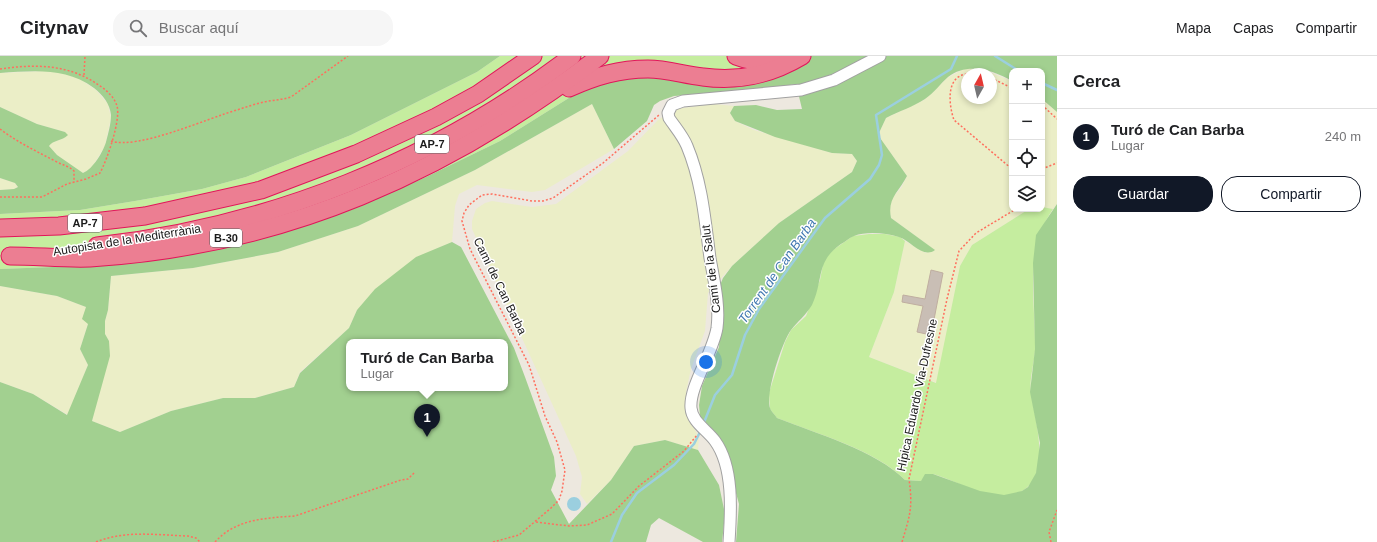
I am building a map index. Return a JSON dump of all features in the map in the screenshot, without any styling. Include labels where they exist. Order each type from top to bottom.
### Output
[{"type":"highway","name":"Autopista de la Mediterrània","points":[[0,228],[59,226],[145,216],[261,190],[356,154],[436,117],[478,94],[533,56]]},
{"type":"highway","name":"Autopista de la Mediterrània","points":[[5,256],[107,245],[170,235],[232,222],[319,195],[379,171],[470,124],[548,74],[572,56]]},
{"type":"highway","name":"B-30","points":[[5,256],[88,258],[153,252],[221,239],[289,222],[348,202],[430,165],[497,128],[538,101],[600,56]]},
{"type":"highway","points":[[736,56],[746,60],[765,62],[776,61],[791,56]]},
{"type":"highway","points":[[538,101],[608,72],[650,69],[702,77],[738,79],[768,73],[802,56]]},
{"type":"street","points":[[669,108],[674,103],[683,101],[778,93],[809,88],[834,80],[880,56]]},
{"type":"street","name":"Camí de la Salut","points":[[669,108],[669,118],[686,144],[702,195],[717,309],[717,328],[714,343],[691,399],[692,414],[715,441],[720,450],[727,473],[730,488],[729,542]]},
{"type":"path","points":[[84,75],[85,56]]},
{"type":"path","points":[[111,141],[119,144],[143,140],[189,128],[235,110],[290,97],[348,56]]},
{"type":"path","points":[[0,69],[18,67],[57,67],[84,75],[107,91],[117,106],[118,122],[100,173],[67,184],[42,197],[0,197]]},
{"type":"path","points":[[961,76],[956,80],[950,90],[950,109],[954,120],[1009,166]]},
{"type":"path","points":[[997,81],[1009,87]]},
{"type":"path","name":"Camí de Can Barba","points":[[494,542],[519,535],[536,522],[559,500],[565,477],[564,463],[529,365],[470,249],[462,221],[464,213],[469,205],[482,195],[492,194],[532,201],[543,201],[553,198],[603,163],[649,122],[669,108]]},
{"type":"path","points":[[1045,109],[1057,119]]},
{"type":"path","points":[[0,129],[19,142],[70,167],[74,171],[74,182]]},
{"type":"path","points":[[1045,168],[1057,163]]},
{"type":"path","name":"Hípica Eduardo Via-Dufresne","points":[[902,542],[911,512],[912,501],[908,479],[947,299],[959,251],[976,233],[1011,212]]},
{"type":"path","points":[[536,522],[569,526],[587,525],[612,514],[639,486],[684,451],[703,428]]},
{"type":"path","points":[[215,542],[226,531],[238,524],[277,517],[295,516],[401,480],[408,479],[414,473]]},
{"type":"path","points":[[1051,542],[1049,532],[1057,510]]},
{"type":"path","points":[[98,542],[114,536],[126,534],[188,536],[196,538],[200,542]]},
{"type":"green space","points":[[0,56],[500,56],[477,72],[351,135],[246,177],[202,189],[80,210],[0,214],[0,190],[14,189],[18,187],[15,183],[0,178],[0,107],[37,124],[65,132],[68,135],[49,146],[57,155],[83,173],[94,164],[103,150],[111,115],[108,103],[94,88],[83,81],[60,73],[37,71],[0,73]]},
{"type":"green space","points":[[500,56],[770,56],[775,78],[743,86],[580,91],[500,141],[426,177],[363,204],[105,265],[0,269],[0,214],[80,210],[202,189],[246,177],[351,135],[477,72]]},
{"type":"green space","points":[[770,56],[1057,56],[1057,112],[1045,102],[1045,68],[1009,68],[1009,79],[997,74],[997,68],[961,68],[961,70],[955,72],[948,77],[925,99],[886,118],[878,135],[907,176],[892,200],[890,211],[891,218],[935,250],[930,252],[922,251],[899,237],[888,234],[870,233],[859,234],[852,237],[833,251],[827,258],[821,272],[816,296],[812,305],[791,330],[783,345],[772,380],[769,401],[771,409],[777,418],[845,444],[879,460],[905,480],[921,481],[925,474],[933,474],[980,491],[1004,495],[1022,491],[1028,487],[1036,473],[1040,443],[1030,392],[1035,349],[1033,263],[1036,235],[1057,204],[1057,542],[736,542],[739,504],[727,460],[717,435],[700,416],[699,405],[702,386],[719,347],[721,313],[718,290],[723,278],[732,266],[779,223],[852,172],[857,161],[852,154],[832,153],[775,137],[735,121],[730,113],[734,106],[756,105],[777,110],[802,109],[796,84],[757,90],[674,96],[660,101],[654,105],[647,121],[614,149],[592,104],[475,170],[358,226],[278,252],[193,268],[111,276],[108,310],[105,321],[105,334],[109,341],[110,356],[92,421],[120,432],[171,411],[223,398],[255,398],[294,387],[300,373],[349,328],[357,310],[375,289],[416,257],[452,242],[461,247],[514,348],[554,457],[556,476],[551,490],[569,524],[611,480],[634,446],[665,440],[698,450],[719,485],[725,514],[722,542],[703,542],[659,518],[651,525],[646,542],[0,542],[0,382],[33,394],[67,415],[88,365],[80,349],[88,324],[82,319],[86,307],[57,296],[0,286],[0,269],[105,265],[363,204],[426,177],[500,141],[580,91],[609,79],[645,76],[733,86],[755,84],[775,78]]},
{"type":"green space","points":[[45,71],[69,74],[77,77],[96,90],[108,104],[111,118],[105,146],[91,169],[83,173],[57,155],[49,146],[51,143],[64,138],[65,132],[37,124],[0,107],[0,73]]},
{"type":"green space","points":[[961,71],[961,104],[997,104],[997,75],[1009,80],[1009,212],[1024,212],[972,245],[960,266],[937,383],[869,357],[894,292],[905,241],[926,253],[929,246],[891,218],[889,208],[893,197],[901,188],[907,176],[878,135],[886,118],[924,100],[947,78]]},
{"type":"green space","points":[[1045,102],[1057,112],[1057,204],[1053,209],[1045,208]]},
{"type":"green space","points":[[592,104],[614,149],[545,190],[532,192],[477,185],[459,194],[455,206],[452,242],[436,249],[357,310],[349,328],[300,372],[294,387],[255,398],[223,398],[171,411],[120,432],[92,421],[109,341],[105,334],[105,321],[108,310],[111,276],[193,268],[278,252],[358,226],[475,170]]},
{"type":"green space","points":[[714,104],[734,106],[730,113],[735,121],[754,130],[832,153],[852,154],[857,161],[852,172],[779,223],[732,266],[708,293],[705,331],[691,369],[686,392],[691,423],[699,437],[698,450],[665,440],[634,446],[611,480],[587,504],[580,494],[582,477],[576,456],[472,229],[472,221],[476,209],[485,203],[492,201],[532,207],[556,204],[628,151],[658,120],[675,109]]},
{"type":"green space","points":[[0,178],[15,183],[18,187],[14,189],[0,190]]},
{"type":"green space","points":[[1045,208],[1053,209],[1044,225],[1034,260],[1033,296],[1035,351],[1031,377],[1031,393],[1036,419],[1039,451],[1038,466],[1034,479],[1025,489],[1011,495],[1001,496],[971,489],[933,474],[921,481],[905,480],[879,460],[863,452],[777,418],[770,409],[769,393],[785,342],[791,330],[806,316],[820,280],[824,259],[833,250],[853,236],[869,234],[885,234],[900,237],[905,241],[894,292],[869,357],[936,383],[960,266],[972,245],[1024,212],[1045,212]]},
{"type":"green space","points":[[0,286],[57,296],[86,307],[88,324],[80,349],[88,365],[68,415],[33,394],[0,382]]},
{"type":"water","points":[[574,497],[579,499],[581,504],[579,509],[574,511],[569,509],[567,504],[569,499]]},
{"type":"building","points":[[931,270],[943,273],[931,335],[917,332],[923,306],[902,302],[903,295],[925,299]]},
{"type":"waterway","name":"Torrent de Can Barba","points":[[703,425],[715,395],[732,375],[745,335],[759,309],[825,218],[870,179],[879,165],[882,155],[876,115],[951,69],[957,56]]},
{"type":"waterway","points":[[995,56],[1014,68]]},
{"type":"waterway","points":[[1045,84],[1057,90]]},
{"type":"waterway","name":"Torrent de Can Barba","points":[[611,542],[622,515],[637,493],[674,465],[694,444],[701,430]]},
{"type":"place","name":"Turó de Can Barba","points":[[427,437]]}]
